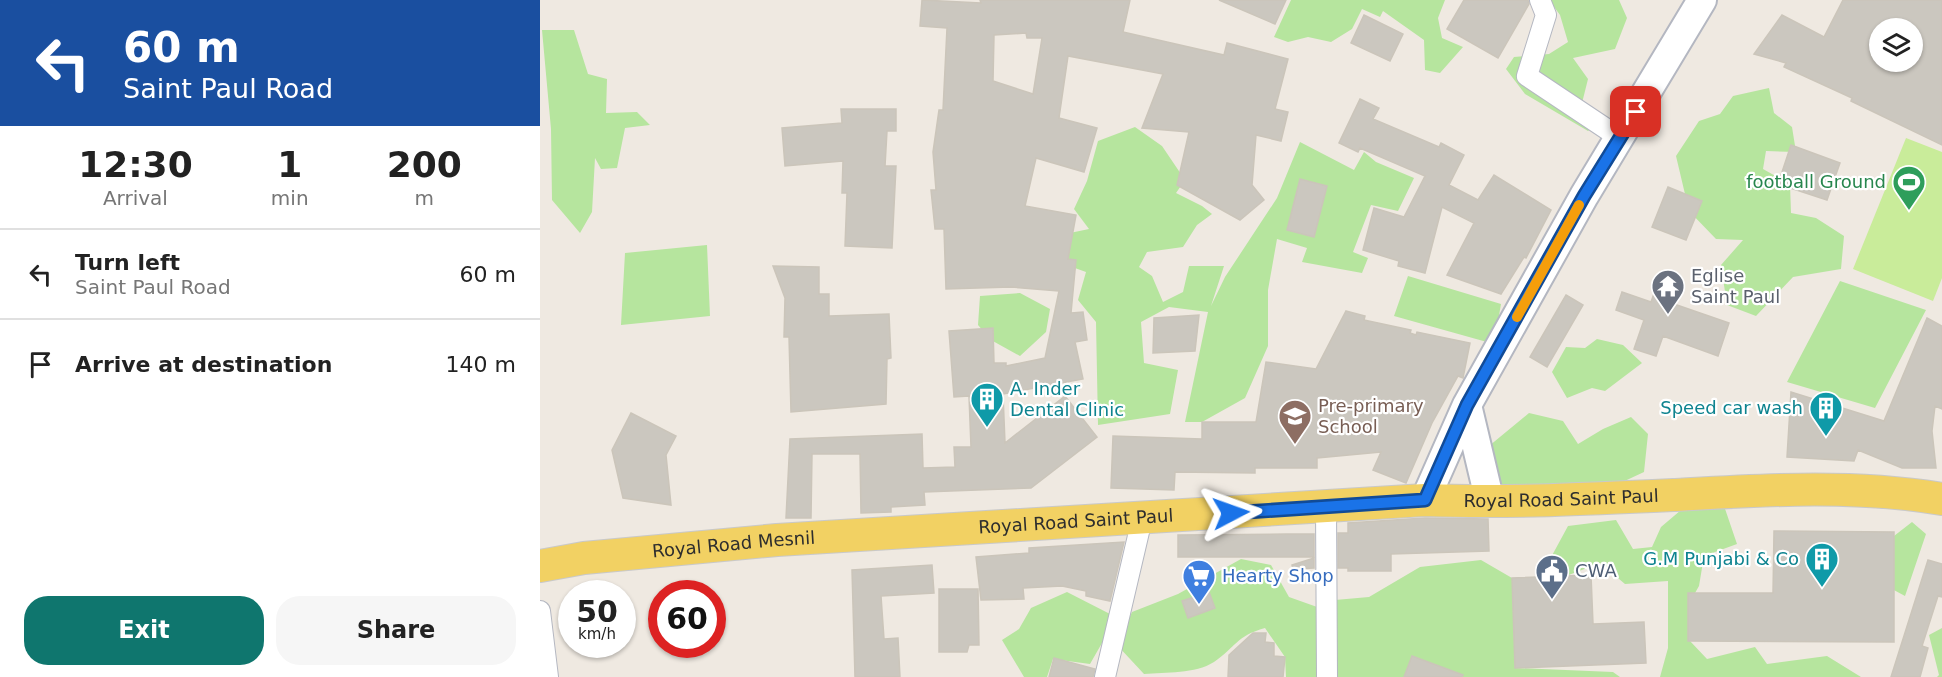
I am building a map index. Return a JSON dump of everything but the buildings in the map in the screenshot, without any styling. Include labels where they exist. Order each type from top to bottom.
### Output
[{"type":"main road","points":[[1425,500],[1467,405],[1702,0]]},
{"type":"main road","points":[[1467,405],[1490,502]]},
{"type":"main road","name":"Royal Road Saint Paul","points":[[929,532],[1425,500],[1490,502],[1774,489],[1872,489],[1942,499]]},
{"type":"main road","name":"Royal Road Mesnil","points":[[540,566],[584,558],[777,540],[929,532]]},
{"type":"street","points":[[1540,0],[1546,15],[1527,76],[1620,138]]},
{"type":"street","points":[[1326,507],[1328,677]]},
{"type":"street","points":[[1105,677],[1142,519]]},
{"type":"street","points":[[540,611],[548,677]]},
{"type":"green space","points":[[1291,0],[1445,0],[1438,18],[1442,38],[1463,47],[1440,73],[1425,70],[1424,40],[1383,11],[1380,17],[1362,9],[1352,29],[1331,42],[1308,37],[1288,42],[1274,37]]},
{"type":"green space","points":[[1549,0],[1619,0],[1627,18],[1615,49],[1573,58],[1588,79],[1581,107],[1594,126],[1588,131],[1525,94],[1506,69],[1514,57],[1549,54],[1568,42],[1560,15]]},
{"type":"green space","points":[[542,30],[574,30],[588,74],[607,79],[606,113],[637,112],[650,125],[625,128],[617,168],[601,169],[595,158],[592,212],[580,233],[552,200],[551,129]]},
{"type":"green space","points":[[1769,88],[1774,113],[1792,127],[1796,152],[1766,151],[1763,169],[1790,184],[1791,213],[1816,218],[1844,236],[1841,269],[1793,277],[1756,316],[1727,305],[1721,265],[1743,240],[1716,239],[1689,211],[1676,156],[1699,121],[1720,114],[1733,96]]},
{"type":"green space","points":[[1135,127],[1162,146],[1185,180],[1176,193],[1202,206],[1212,214],[1197,225],[1183,247],[1147,252],[1139,267],[1152,276],[1163,302],[1183,292],[1189,266],[1224,266],[1211,306],[1225,277],[1277,198],[1300,142],[1354,170],[1364,152],[1376,162],[1414,178],[1398,211],[1371,205],[1353,252],[1368,258],[1362,273],[1302,262],[1307,248],[1277,239],[1268,290],[1268,346],[1245,398],[1202,422],[1185,422],[1208,312],[1169,307],[1141,322],[1144,363],[1178,370],[1170,414],[1098,425],[1096,322],[1078,300],[1086,272],[1047,258],[1046,238],[1089,229],[1074,209],[1087,181],[1098,141]]},
{"type":"green space","name":"football Ground","points":[[1906,138],[1942,152],[1942,278],[1933,301],[1853,269]]},
{"type":"green space","points":[[707,245],[710,316],[621,325],[625,253]]},
{"type":"green space","points":[[1408,276],[1501,304],[1494,344],[1394,316]]},
{"type":"green space","points":[[1840,281],[1926,310],[1875,408],[1787,382]]},
{"type":"green space","points":[[1020,293],[1050,309],[1046,332],[1020,356],[991,340],[978,325],[980,296]]},
{"type":"green space","points":[[1597,339],[1623,345],[1642,363],[1605,391],[1592,388],[1567,398],[1552,372],[1566,347],[1585,348]]},
{"type":"green space","points":[[1529,413],[1563,421],[1578,444],[1603,429],[1631,417],[1648,434],[1644,472],[1586,499],[1517,501],[1494,484],[1489,446]]},
{"type":"green space","points":[[1721,497],[1737,544],[1704,556],[1699,586],[1691,600],[1690,641],[1707,659],[1755,647],[1767,664],[1827,656],[1861,677],[1660,677],[1668,648],[1668,581],[1625,584],[1600,563],[1566,576],[1549,561],[1568,526],[1616,520],[1633,549],[1652,547],[1661,527],[1694,499]]},
{"type":"green space","points":[[1912,522],[1926,534],[1905,596],[1892,589],[1894,536]]},
{"type":"green space","points":[[1241,559],[1271,565],[1289,597],[1334,613],[1335,600],[1369,597],[1420,567],[1481,560],[1512,578],[1515,668],[1613,672],[1620,677],[1286,677],[1285,657],[1265,628],[1242,638],[1221,657],[1206,666],[1180,672],[1144,674],[1117,645],[1132,612],[1178,594]]},
{"type":"green space","points":[[1067,592],[1110,614],[1106,636],[1090,664],[1053,659],[1047,677],[1024,677],[1002,640],[1019,629],[1031,608]]},
{"type":"green space","points":[[1942,628],[1942,677],[1937,677],[1939,675],[1929,635]]},
{"type":"slow traffic","points":[[1517,317],[1579,205]]},
{"type":"place","name":"football Ground","points":[[1909,211]]},
{"type":"place","name":"Eglise Saint Paul","points":[[1668,315]]},
{"type":"place","name":"A. Inder Dental Clinic","points":[[987,428]]},
{"type":"place","name":"Speed car wash","points":[[1826,437]]},
{"type":"place","name":"Pre-primary School","points":[[1295,445]]},
{"type":"place","name":"G.M Punjabi & Co","points":[[1822,588]]},
{"type":"place","name":"CWA","points":[[1552,600]]},
{"type":"place","name":"Hearty Shop","points":[[1199,605]]},
{"type":"route","points":[[1231,513],[1425,500],[1467,405],[1484,379],[1492,360],[1584,196],[1636,112]]}]
